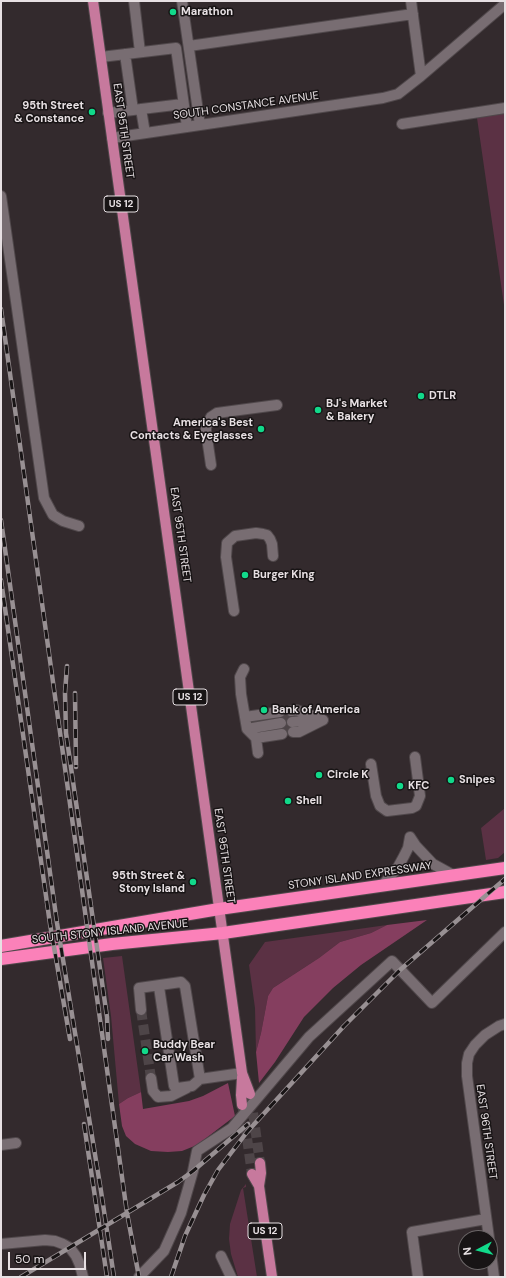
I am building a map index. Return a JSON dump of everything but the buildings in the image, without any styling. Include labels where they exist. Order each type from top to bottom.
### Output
[{"type":"highway","name":"STONY ISLAND EXPRESSWAY","points":[[219,909],[505,868]]},
{"type":"highway","points":[[223,933],[505,892]]},
{"type":"highway","name":"SOUTH STONY ISLAND AVENUE","points":[[1,946],[219,909]]},
{"type":"highway","name":"SOUTH STONY ISLAND AVENUE","points":[[1,958],[112,944],[223,933]]},
{"type":"main road","name":"EAST 95TH STREET","points":[[93,1],[242,1073],[242,1105]]},
{"type":"main road","name":"EAST 95TH STREET","points":[[242,1073],[250,1094]]},
{"type":"main road","name":"US 12","points":[[260,1163],[261,1173],[259,1186],[272,1277]]},
{"type":"main road","name":"US 12","points":[[252,1174],[259,1186]]},
{"type":"street","points":[[134,1],[140,52]]},
{"type":"street","points":[[182,1],[200,125]]},
{"type":"street","points":[[411,1],[421,76]]},
{"type":"street","name":"SOUTH CONSTANCE AVENUE","points":[[112,138],[384,98],[398,94],[505,4]]},
{"type":"street","points":[[189,46],[413,14]]},
{"type":"street","points":[[101,57],[176,48],[187,127]]},
{"type":"street","points":[[125,54],[137,110],[145,133]]},
{"type":"street","points":[[108,113],[183,104]]},
{"type":"street","points":[[402,124],[505,108]]},
{"type":"street","points":[[1,196],[44,498],[53,515],[63,521],[79,526]]},
{"type":"street","points":[[211,465],[206,431],[206,427],[211,417],[217,413],[277,405]]},
{"type":"street","points":[[234,611],[226,557],[227,543],[235,536],[256,533],[267,535],[272,544],[273,556]]},
{"type":"street","points":[[244,669],[240,677],[240,684],[249,728],[258,753]]},
{"type":"street","points":[[298,716],[323,720],[299,732],[292,722],[298,716]]},
{"type":"street","points":[[249,728],[281,723],[249,728]]},
{"type":"street","points":[[371,764],[376,796],[380,806],[387,811],[412,808],[416,806],[420,796],[415,757]]},
{"type":"street","points":[[382,886],[398,867],[408,848],[410,837],[432,864],[453,876]]},
{"type":"street","points":[[139,1277],[164,1252],[181,1213],[197,1151],[232,1128],[309,1037],[392,961],[432,1003],[505,932]]},
{"type":"street","points":[[141,1010],[139,988],[181,982],[185,986],[200,1079]]},
{"type":"street","points":[[160,985],[159,987],[174,1086],[178,1088],[192,1086]]},
{"type":"street","name":"EAST 96TH STREET","points":[[488,1230],[466,1063],[475,1044],[485,1035],[505,1024]]},
{"type":"street","points":[[151,1078],[153,1091],[158,1097],[171,1096],[192,1086],[200,1079],[242,1073]]},
{"type":"street","points":[[1,1145],[16,1143]]},
{"type":"street","points":[[418,1277],[412,1232],[486,1219]]},
{"type":"street","points":[[1,1244],[45,1240],[63,1244],[70,1248],[76,1256],[83,1277]]},
{"type":"street","points":[[221,1256],[231,1277]]},
{"type":"shaded area","points":[[505,109],[505,312],[477,118]]},
{"type":"shaded area","points":[[505,808],[505,852],[498,858],[486,860],[481,828]]},
{"type":"shaded area","points":[[427,920],[361,965],[333,988],[304,1017],[275,1062],[259,1083],[256,1052],[268,996],[273,988],[319,958],[340,942],[371,933],[387,925]]},
{"type":"shaded area","points":[[387,925],[371,933],[340,942],[319,958],[273,988],[268,996],[256,1052],[255,1008],[249,965],[265,942]]},
{"type":"shaded area","points":[[122,956],[141,1092],[119,1104],[111,1016],[103,958]]},
{"type":"shaded area","points":[[228,1083],[235,1116],[197,1145],[182,1151],[151,1151],[135,1144],[126,1136],[122,1126],[119,1104],[128,1098],[141,1092],[143,1109],[189,1101],[203,1096]]},
{"type":"shaded area","points":[[246,1184],[246,1187],[243,1188],[257,1277],[238,1277],[231,1254],[229,1239],[230,1224],[241,1190]]},
{"type":"tunnel","points":[[280,718],[292,716]]},
{"type":"tunnel","points":[[282,729],[293,727]]},
{"type":"tunnel","points":[[141,1010],[151,1078]]},
{"type":"tunnel","points":[[251,1098],[260,1163]]},
{"type":"tunnel","points":[[243,1109],[252,1174]]},
{"type":"railway","points":[[1,309],[127,1213],[139,1277]]},
{"type":"railway","points":[[1,520],[57,923],[114,1277]]},
{"type":"railway","points":[[1,580],[50,924],[70,1039]]},
{"type":"railway","points":[[67,666],[65,693],[66,733],[107,1017],[108,1039]]},
{"type":"railway","points":[[75,693],[76,767]]},
{"type":"railway","points":[[171,1277],[185,1236],[204,1195],[218,1170],[247,1132],[344,1026],[400,970],[505,879]]},
{"type":"railway","points":[[84,1124],[107,1277]]},
{"type":"railway","points":[[21,1277],[178,1182],[248,1124]]},
{"type":"place","name":"Marathon","points":[[173,12]]},
{"type":"place","name":"95th Street & Constance","points":[[92,112]]},
{"type":"place","name":"DTLR","points":[[421,396]]},
{"type":"place","name":"BJ's Market & Bakery","points":[[318,410]]},
{"type":"place","name":"America's Best Contacts & Eyeglasses","points":[[261,429]]},
{"type":"place","name":"Burger King","points":[[245,575]]},
{"type":"place","name":"Bank of America","points":[[264,710]]},
{"type":"place","name":"Circle K","points":[[319,775]]},
{"type":"place","name":"Snipes","points":[[451,780]]},
{"type":"place","name":"KFC","points":[[400,786]]},
{"type":"place","name":"Shell","points":[[288,801]]},
{"type":"place","name":"95th Street & Stony Island","points":[[193,882]]},
{"type":"place","name":"Buddy Bear Car Wash","points":[[145,1051]]}]
